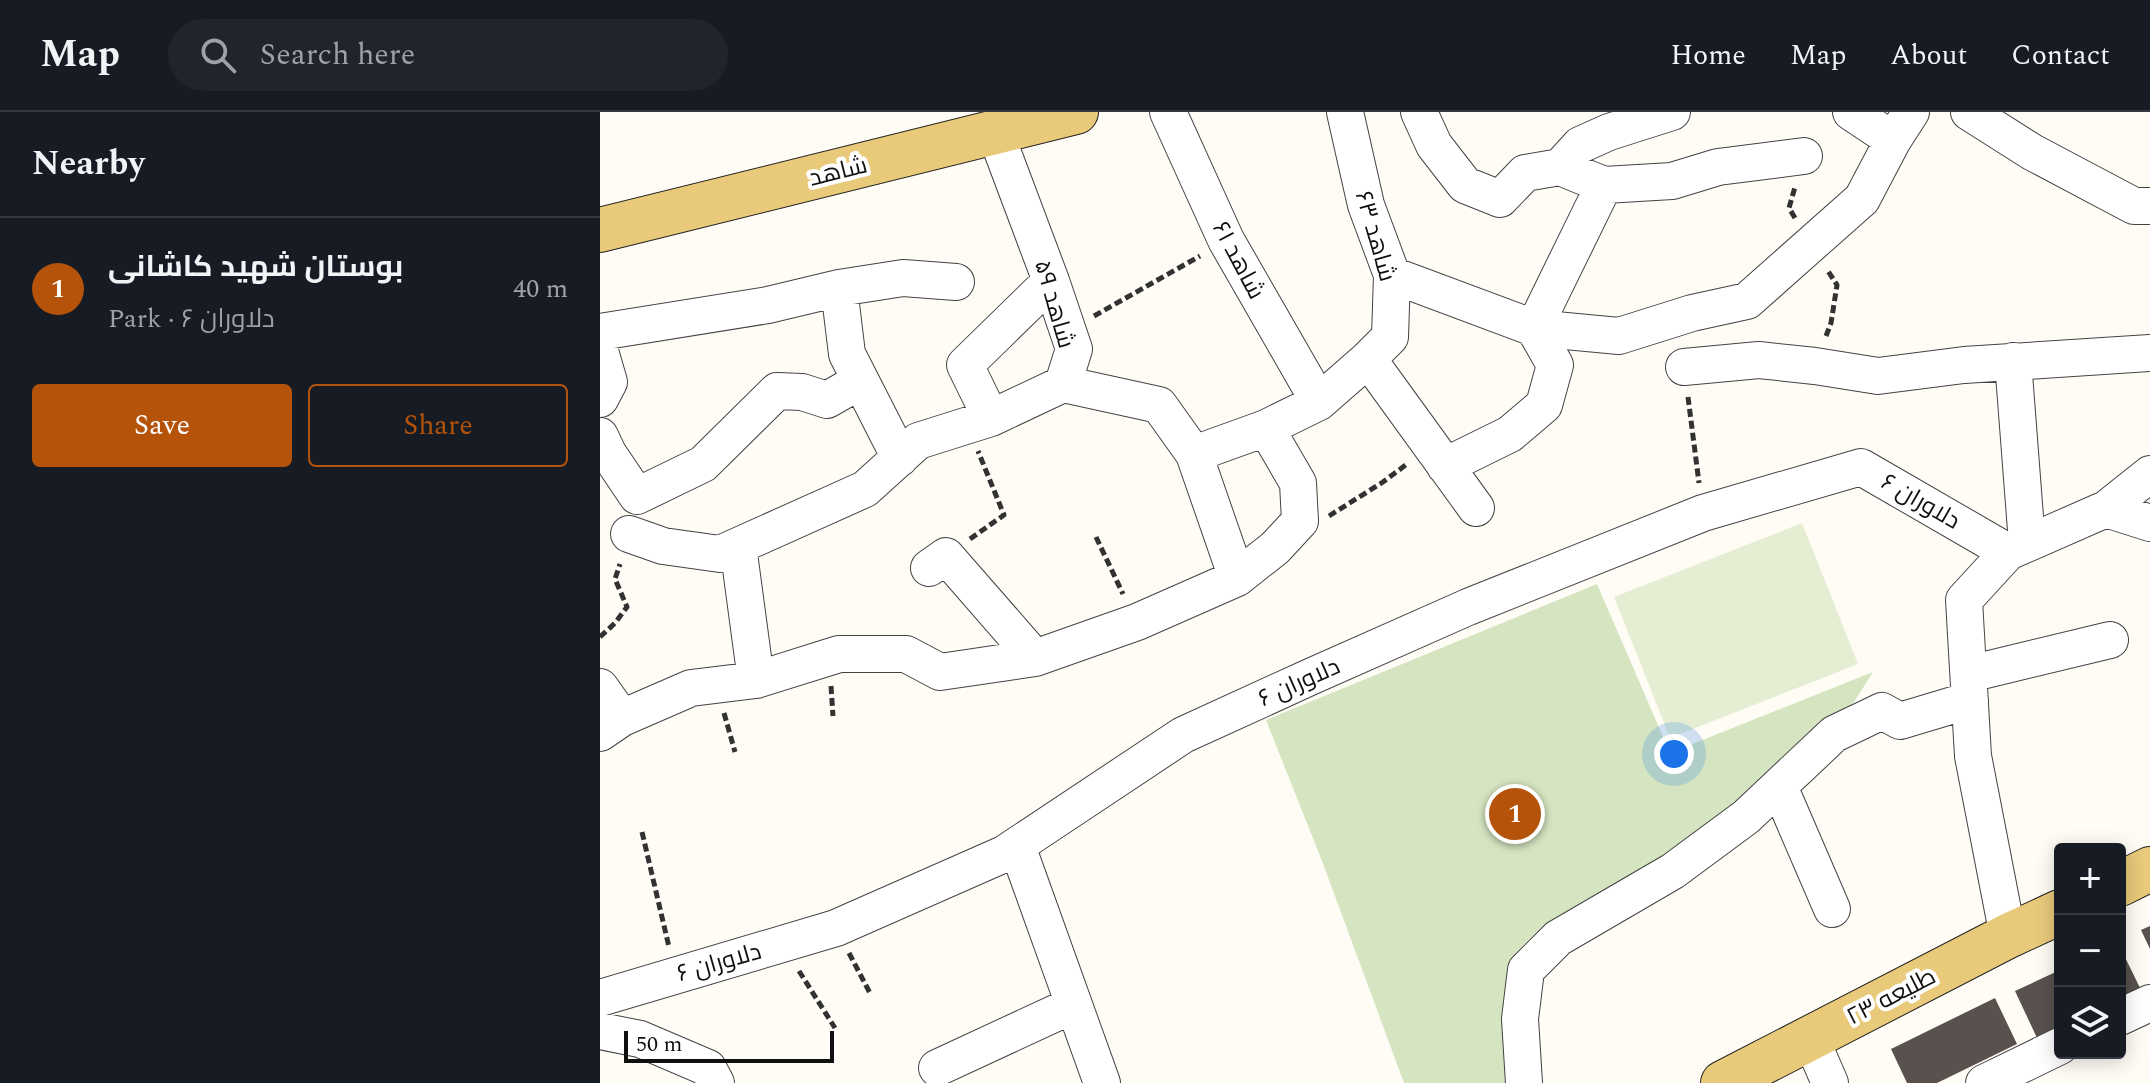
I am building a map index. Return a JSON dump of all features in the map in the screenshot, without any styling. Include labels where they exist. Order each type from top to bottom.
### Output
[{"type":"main road","name":"شاهد","points":[[600,230],[1076,112]]},
{"type":"main road","points":[[2126,881],[2150,869]]},
{"type":"main road","name":"طلیعه ۲۳","points":[[1723,1083],[2054,915]]},
{"type":"street","name":"شاهد ۶۱","points":[[1168,112],[1226,240],[1319,402]]},
{"type":"street","name":"شاهد ۶۳","points":[[1194,454],[1266,428],[1319,402],[1390,337],[1392,275],[1366,205],[1345,112]]},
{"type":"street","points":[[1419,112],[1434,145],[1465,185],[1500,199],[1525,173],[1560,167],[1604,185],[1672,181],[1718,167],[1804,156]]},
{"type":"street","points":[[1560,167],[1580,145],[1609,132],[1672,112]]},
{"type":"street","points":[[1392,275],[1534,328],[1619,336],[1692,313],[1747,301],[1862,199],[1902,126],[1851,112]]},
{"type":"street","points":[[1969,112],[2032,152],[2134,206],[2150,206]]},
{"type":"street","name":"شاهد ۵۹","points":[[995,132],[1074,349],[1063,384],[1159,405],[1194,454],[1237,578]]},
{"type":"street","points":[[1534,328],[1604,185]]},
{"type":"street","points":[[600,332],[768,305],[839,288],[903,278],[956,282]]},
{"type":"street","points":[[979,422],[965,365],[1051,281]]},
{"type":"street","points":[[839,288],[847,354],[900,458]]},
{"type":"street","points":[[1438,456],[1510,434],[1544,405],[1555,365],[1534,328]]},
{"type":"street","points":[[600,351],[609,382],[600,399]]},
{"type":"street","points":[[1684,367],[1759,360],[1878,376],[1964,365],[2150,353]]},
{"type":"street","points":[[1368,359],[1476,508]]},
{"type":"street","points":[[2013,361],[2018,548]]},
{"type":"street","points":[[600,436],[637,496],[703,464],[777,391],[802,392],[827,400],[860,381]]},
{"type":"street","points":[[629,534],[663,546],[720,554],[865,489],[918,441],[979,422],[1063,384]]},
{"type":"street","points":[[600,687],[611,725],[691,688],[756,680],[839,654],[906,654],[940,672],[1035,658],[1137,622],[1237,578],[1275,548],[1300,521],[1298,483],[1266,428]]},
{"type":"street","name":"دلاوران ۶","points":[[600,998],[836,928],[991,861],[1183,735],[1468,607],[1703,513],[1861,467],[2018,548]]},
{"type":"street","points":[[2008,936],[1973,756],[1964,600],[2018,548],[2106,509],[2150,474]]},
{"type":"street","points":[[2106,509],[2150,523]]},
{"type":"street","points":[[738,546],[756,680]]},
{"type":"street","points":[[938,562],[1035,658]]},
{"type":"street","points":[[1524,1083],[1520,1019],[1526,970],[1558,938],[1673,871],[1746,817],[1834,734],[1882,711],[1900,721],[1970,687],[2110,640]]},
{"type":"street","points":[[1779,786],[1832,909]]},
{"type":"street","points":[[1017,846],[1102,1083]]},
{"type":"street","points":[[2126,1014],[2150,1003]]},
{"type":"street","points":[[937,1068],[1073,1005]]},
{"type":"street","points":[[600,1031],[640,1039],[708,1068],[716,1083]]},
{"type":"street","points":[[1810,1037],[1830,1083]]},
{"type":"street","points":[[1984,1083],[2054,1049]]},
{"type":"path","points":[[1068,330],[1226,240]]},
{"type":"path","points":[[1684,367],[1703,513]]},
{"type":"path","points":[[938,562],[1004,515],[979,422]]},
{"type":"path","points":[[1300,521],[1329,516],[1383,482],[1438,456]]},
{"type":"path","points":[[600,637],[627,607],[615,579],[629,534]]},
{"type":"path","points":[[1096,537],[1137,622]]},
{"type":"path","points":[[642,832],[675,975]]},
{"type":"path","points":[[836,928],[871,995]]},
{"type":"path","points":[[782,944],[835,1028]]},
{"type":"green space","points":[[1802,523],[1858,664],[1670,738],[1614,597]]},
{"type":"green space","points":[[1597,584],[1670,753],[1873,672],[1854,702],[1692,842],[1522,949],[1510,1083],[1404,1083],[1266,720]]},
{"type":"building","points":[[2150,926],[2150,949],[2141,930]]},
{"type":"building","points":[[2126,959],[2141,990],[2126,997]]},
{"type":"building","points":[[2054,973],[2054,1031],[2037,1038],[2015,991]]},
{"type":"building","points":[[1995,998],[2017,1044],[1937,1083],[1907,1083],[1891,1049]]},
{"type":"place","name":"بوستان شهید کاشانی","points":[[1515,814]]}]
